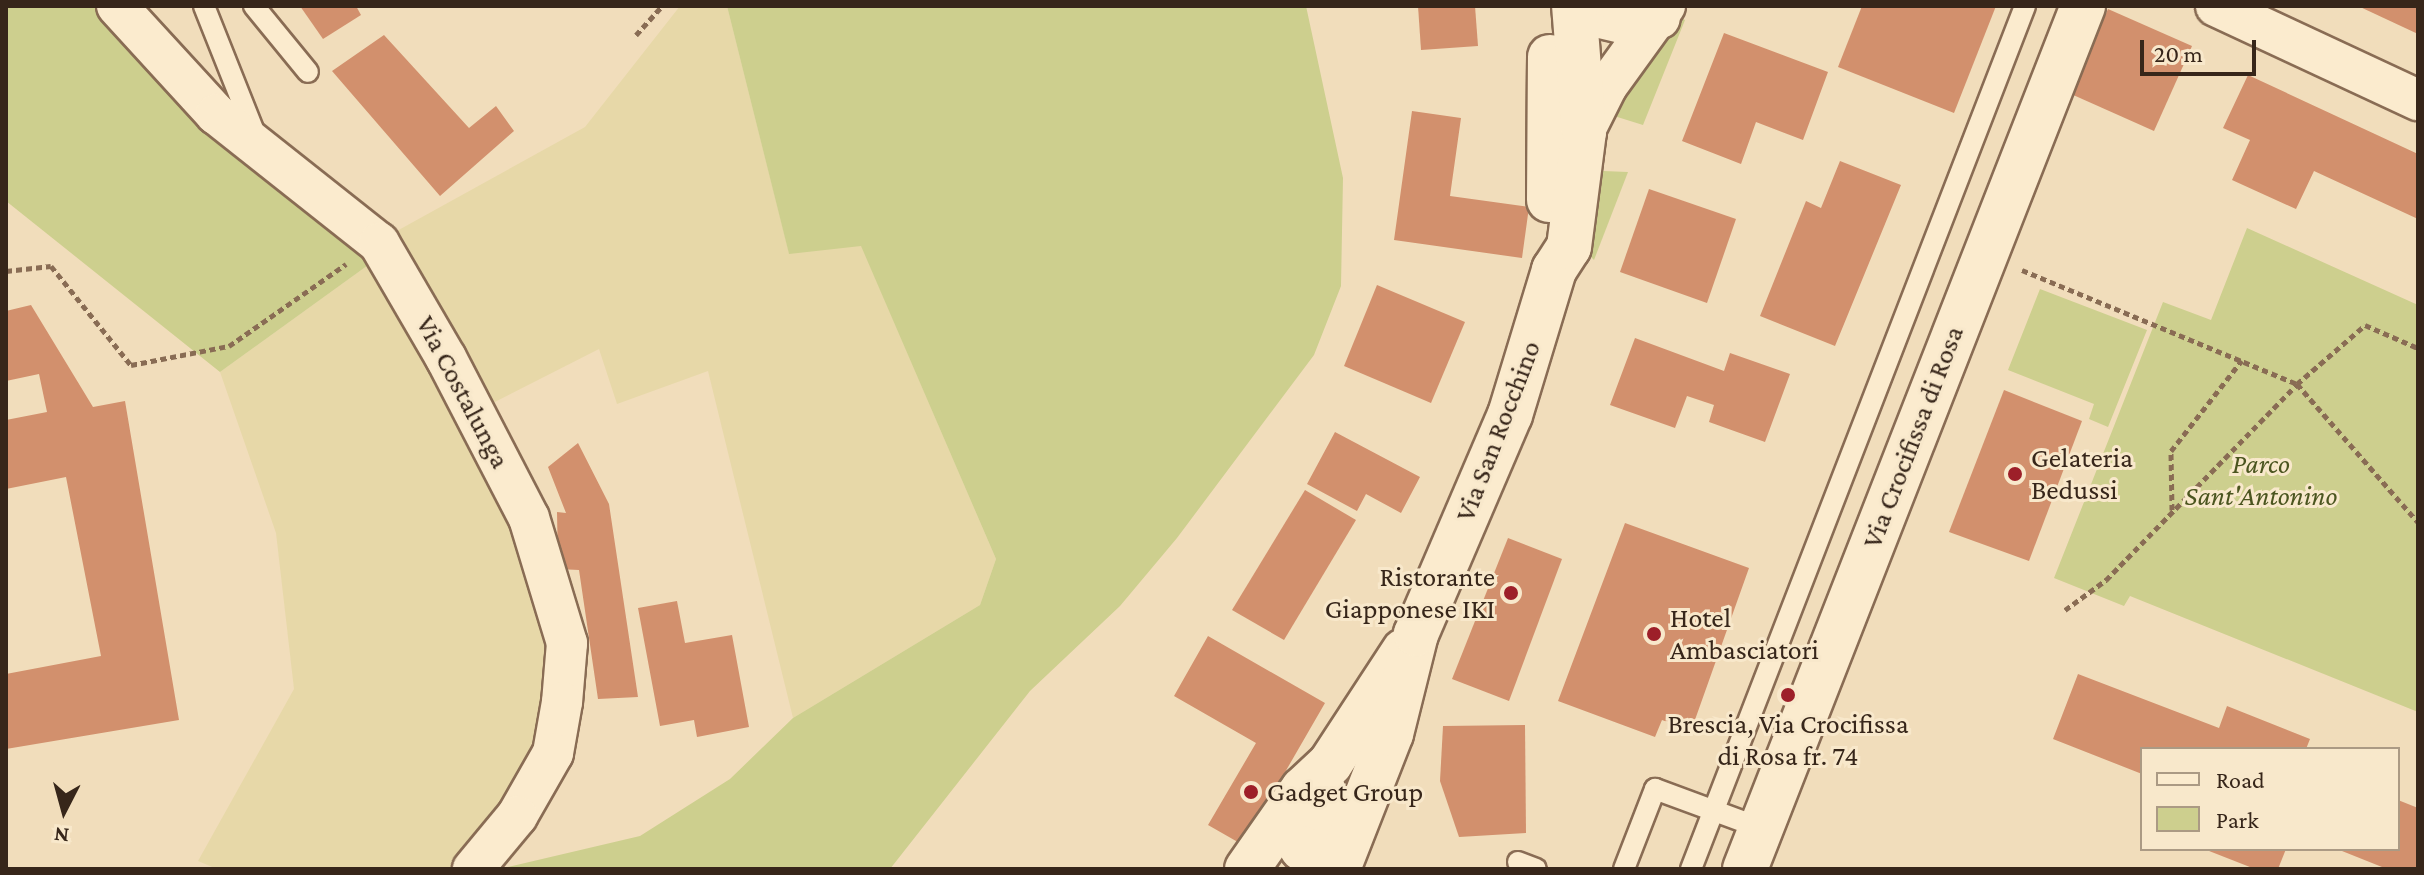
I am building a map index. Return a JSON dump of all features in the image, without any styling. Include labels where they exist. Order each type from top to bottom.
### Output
[{"type":"street","name":"Via Costalunga","points":[[117,6],[216,114],[384,251],[529,518],[567,643],[553,753],[517,816],[473,869]]},
{"type":"street","name":"Via Crocifissa di Rosa","points":[[1745,869],[1983,256],[2021,193],[2083,6]]},
{"type":"street","points":[[2216,6],[2418,100]]},
{"type":"street","points":[[1566,8],[1622,23],[1663,12]]},
{"type":"street","name":"Via San Rocchino","points":[[1338,869],[1391,734],[1416,634],[1510,415],[1554,270],[1569,247],[1584,132],[1566,8]]},
{"type":"street","name":"Via San Rocchino","points":[[1554,270],[1547,228],[1566,8]]},
{"type":"street","points":[[1584,132],[1607,86],[1663,12]]},
{"type":"street","name":"Via San Rocchino","points":[[1247,869],[1303,789],[1330,764],[1416,634]]},
{"type":"street","points":[[1328,869],[1302,848],[1330,764]]},
{"type":"lane","points":[[204,6],[261,150]]},
{"type":"lane","points":[[254,6],[308,72]]},
{"type":"lane","points":[[1692,868],[2025,6]]},
{"type":"lane","points":[[1624,869],[1655,789],[1761,828]]},
{"type":"path","points":[[636,35],[662,6]]},
{"type":"path","points":[[6,271],[51,266],[131,365],[229,346],[373,245],[384,251]]},
{"type":"path","points":[[1983,256],[2297,384],[2418,522]]},
{"type":"path","points":[[2065,610],[2106,580],[2297,384],[2365,325],[2418,348]]},
{"type":"path","points":[[2172,511],[2171,451],[2242,360]]},
{"type":"shaded area","points":[[680,6],[727,6],[789,253],[861,245],[996,559],[980,605],[793,718],[708,371],[617,404],[599,349],[487,406],[395,232],[585,127]]},
{"type":"shaded area","points":[[371,263],[525,525],[555,649],[543,745],[463,869],[217,869],[198,861],[294,689],[276,533],[220,372]]},
{"type":"green space","points":[[6,6],[97,6],[203,127],[371,263],[220,372],[6,201]]},
{"type":"green space","points":[[727,6],[1306,6],[1343,178],[1341,286],[1314,355],[1177,538],[1120,606],[1030,691],[890,869],[499,869],[640,836],[730,779],[793,718],[980,605],[996,559],[861,246],[789,254]]},
{"type":"green space","points":[[1677,16],[1685,20],[1643,125],[1611,115]]},
{"type":"green space","points":[[1603,171],[1628,172],[1594,260],[1585,251]]},
{"type":"green space","name":"Parco Sant'Antonino","points":[[2247,228],[2418,305],[2418,712],[2130,596],[2124,606],[2054,578],[2163,302],[2211,320]]},
{"type":"green space","points":[[2040,289],[2147,330],[2108,427],[2089,419],[2094,404],[2008,370]]},
{"type":"building","points":[[300,6],[356,6],[361,15],[323,39]]},
{"type":"building","points":[[1418,6],[1475,6],[1478,46],[1421,50]]},
{"type":"building","points":[[1862,6],[1996,6],[1954,113],[1838,67]]},
{"type":"building","points":[[2358,6],[2418,6],[2418,34]]},
{"type":"building","points":[[2108,9],[2192,46],[2154,131],[2071,94]]},
{"type":"building","points":[[1724,33],[1828,72],[1803,140],[1756,122],[1741,164],[1682,141]]},
{"type":"building","points":[[384,35],[469,128],[496,106],[514,131],[440,196],[332,71]]},
{"type":"building","points":[[2248,75],[2418,154],[2418,219],[2314,171],[2296,209],[2232,180],[2250,140],[2223,128]]},
{"type":"building","points":[[1412,111],[1461,118],[1450,196],[1529,207],[1522,258],[1394,240]]},
{"type":"building","points":[[1840,161],[1901,185],[1835,346],[1760,316],[1806,201],[1821,208]]},
{"type":"building","points":[[1649,189],[1736,219],[1707,303],[1620,272]]},
{"type":"building","points":[[1377,285],[1465,322],[1431,403],[1344,366]]},
{"type":"building","points":[[31,305],[93,407],[125,401],[179,720],[6,749],[6,674],[101,656],[66,477],[6,489],[6,420],[47,412],[39,374],[6,381],[6,311]]},
{"type":"building","points":[[1635,338],[1724,371],[1730,353],[1790,374],[1765,442],[1709,422],[1714,405],[1687,396],[1675,428],[1610,405]]},
{"type":"building","points":[[2004,390],[2082,421],[2029,561],[1949,532]]},
{"type":"building","points":[[1335,432],[1420,477],[1401,513],[1366,494],[1357,511],[1307,484]]},
{"type":"building","points":[[578,443],[609,504],[638,697],[598,699],[579,570],[558,569],[557,512],[566,513],[548,467]]},
{"type":"building","points":[[1305,490],[1356,520],[1284,640],[1232,610]]},
{"type":"building","name":"Hotel Ambasciatori","points":[[1625,523],[1749,568],[1691,731],[1662,720],[1655,737],[1558,701]]},
{"type":"building","points":[[1508,538],[1562,559],[1509,701],[1452,679]]},
{"type":"building","points":[[677,601],[685,643],[732,635],[749,727],[697,737],[694,720],[660,726],[638,608]]},
{"type":"building","points":[[1208,636],[1325,703],[1243,845],[1208,825],[1256,743],[1174,696]]},
{"type":"building","points":[[2078,674],[2219,728],[2227,706],[2310,739],[2307,747],[2140,747],[2140,773],[2053,739]]},
{"type":"building","points":[[1525,725],[1526,833],[1459,837],[1440,781],[1443,726]]},
{"type":"building","points":[[2400,801],[2418,808],[2418,869],[2387,869],[2342,851],[2400,851]]},
{"type":"building","points":[[2209,851],[2285,851],[2278,869],[2255,869]]},
{"type":"place","name":"Gelateria Bedussi","points":[[2015,474]]},
{"type":"place","name":"Ristorante Giapponese IKI","points":[[1511,593]]},
{"type":"place","name":"Hotel Ambasciatori","points":[[1654,634]]},
{"type":"place","name":"Brescia, Via Crocifissa di Rosa fr. 74","points":[[1788,695]]},
{"type":"place","name":"Gadget Group","points":[[1251,792]]}]
